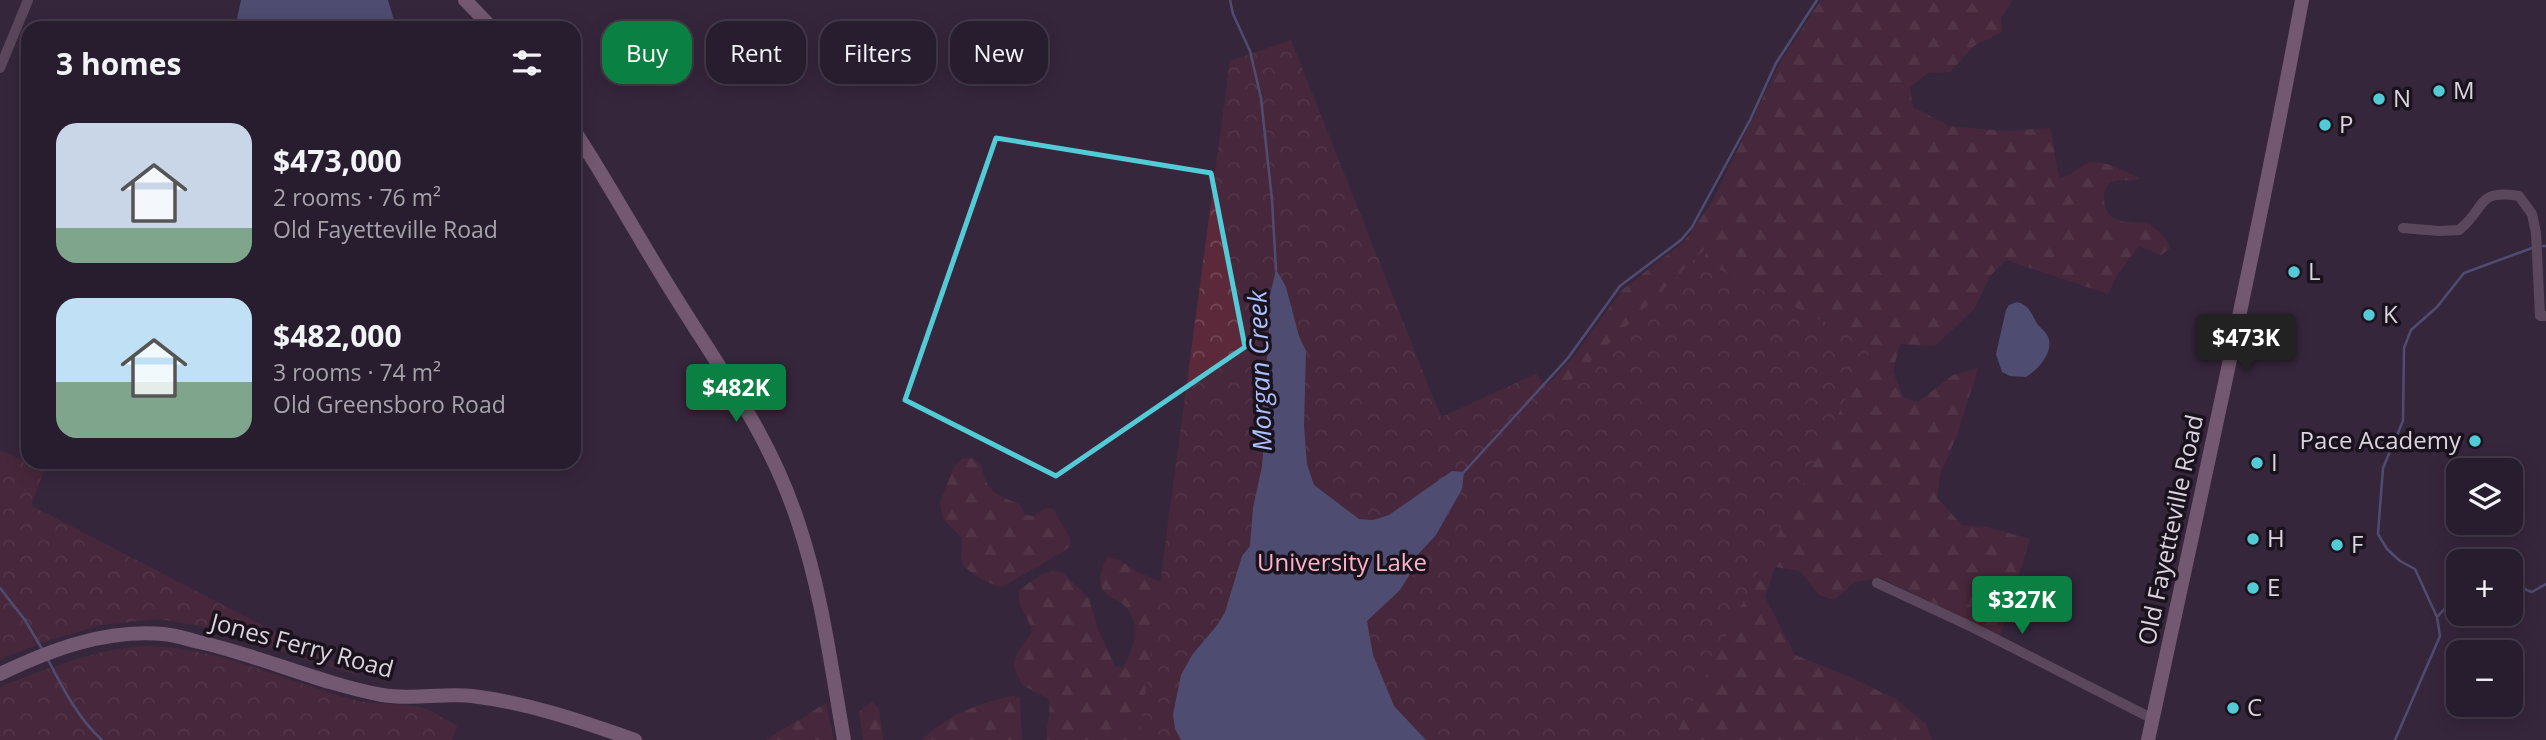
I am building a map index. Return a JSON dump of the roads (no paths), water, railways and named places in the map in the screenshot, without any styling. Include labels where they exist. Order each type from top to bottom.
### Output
[{"type":"street","points":[[0,68],[27,0]]},
{"type":"street","points":[[465,0],[485,21]]},
{"type":"street","name":"Old Fayetteville Road","points":[[2148,740],[2230,365],[2302,0]]},
{"type":"street","points":[[581,142],[649,255],[744,403],[775,461],[798,519],[814,572],[844,740]]},
{"type":"street","points":[[2403,228],[2459,230],[2488,195],[2498,193],[2519,196],[2532,214],[2536,233],[2540,316],[2546,316]]},
{"type":"street","points":[[1877,583],[1965,624],[2153,719]]},
{"type":"street","name":"Jones Ferry Road","points":[[0,674],[59,649],[116,636],[164,634],[238,651],[358,690],[386,695],[468,696],[516,702],[542,708],[635,740]]},
{"type":"water","points":[[241,0],[388,0],[394,21],[236,21]]},
{"type":"water","name":"University Lake","points":[[1276,269],[1286,287],[1299,336],[1306,351],[1304,426],[1307,464],[1314,485],[1359,519],[1373,520],[1389,515],[1452,471],[1464,472],[1462,489],[1436,535],[1413,560],[1410,574],[1400,590],[1367,621],[1373,655],[1394,706],[1426,740],[1181,740],[1175,729],[1173,714],[1181,675],[1192,655],[1225,612],[1242,556],[1250,546],[1253,508],[1264,443],[1262,408],[1269,338],[1268,304]]},
{"type":"water","points":[[2017,302],[2029,309],[2049,341],[2044,359],[2036,370],[2026,377],[2010,376],[2002,372],[1996,354],[2006,310],[2009,305]]},
{"type":"waterway","name":"Morgan Creek","points":[[1230,0],[1233,14],[1250,51],[1261,98],[1276,270]]},
{"type":"waterway","points":[[1463,473],[1568,358],[1620,286],[1681,240],[1692,227],[1750,120],[1776,63],[1817,0]]},
{"type":"waterway","points":[[2395,740],[2440,636],[2437,617],[2415,569],[2400,561],[2387,549],[2378,534],[2383,468],[2403,421],[2404,348],[2411,330],[2437,307],[2464,273],[2532,248]]},
{"type":"waterway","points":[[2523,589],[2532,592],[2546,584]]},
{"type":"waterway","points":[[0,588],[25,620],[42,649]]},
{"type":"waterway","points":[[2438,616],[2446,607]]},
{"type":"waterway","points":[[47,658],[78,712],[102,740]]},
{"type":"place","name":"M","points":[[2439,91]]},
{"type":"place","name":"N","points":[[2379,99]]},
{"type":"place","name":"P","points":[[2325,125]]},
{"type":"place","name":"L","points":[[2294,272]]},
{"type":"place","name":"K","points":[[2369,315]]},
{"type":"place","name":"Pace Academy","points":[[2475,441]]},
{"type":"place","name":"I","points":[[2257,463]]},
{"type":"place","name":"H","points":[[2253,539]]},
{"type":"place","name":"F","points":[[2337,545]]},
{"type":"place","name":"E","points":[[2253,588]]},
{"type":"place","name":"C","points":[[2233,708]]}]
